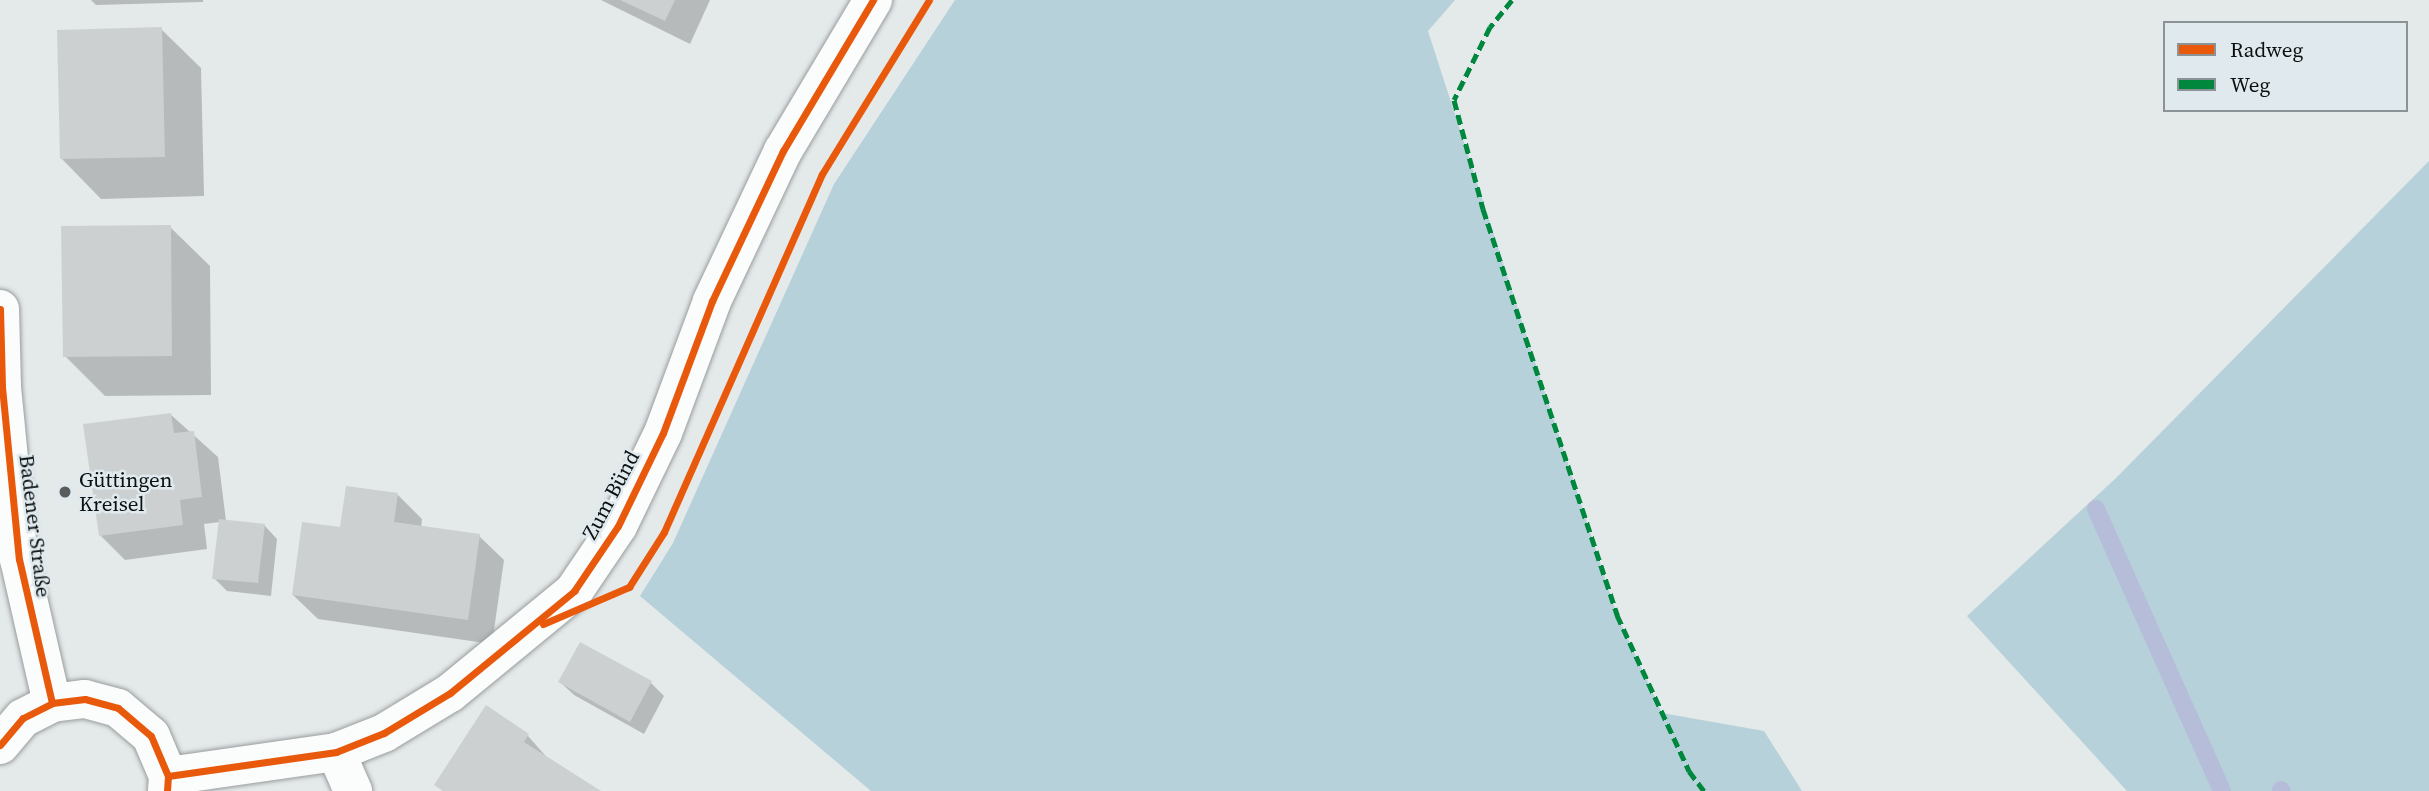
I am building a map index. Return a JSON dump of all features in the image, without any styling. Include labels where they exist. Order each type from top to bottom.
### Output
[{"type":"street","name":"Zum Bünd","points":[[167,783],[336,752],[384,733],[450,693],[574,591],[618,526],[663,433],[712,301],[783,151],[873,0]]},
{"type":"street","name":"Badener Straße","points":[[0,309],[1,387],[19,559],[51,703]]},
{"type":"street","points":[[0,746],[23,718],[51,703],[85,699],[118,708],[151,736],[167,783]]},
{"type":"street","points":[[336,752],[354,791]]},
{"type":"shaded area","points":[[955,0],[1455,0],[1428,31],[1617,615],[1662,713],[1764,731],[1802,791],[871,791],[640,596],[673,543],[834,184]]},
{"type":"shaded area","points":[[2429,161],[2429,791],[2127,791],[1967,616],[2116,478]]},
{"type":"building","points":[[620,0],[675,0],[665,21]]},
{"type":"building","points":[[162,27],[165,157],[60,159],[57,30]]},
{"type":"building","points":[[171,225],[172,356],[63,357],[61,226]]},
{"type":"building","points":[[171,413],[174,433],[194,431],[202,497],[180,500],[183,525],[99,536],[83,424]]},
{"type":"building","points":[[346,486],[398,493],[394,522],[480,534],[468,620],[292,595],[302,522],[340,527]]},
{"type":"building","points":[[219,519],[265,524],[258,583],[212,579]]},
{"type":"building","points":[[580,642],[652,681],[630,722],[558,682]]},
{"type":"building","points":[[486,705],[529,734],[524,742],[601,791],[443,791],[434,785]]},
{"type":"waterway","points":[[2096,509],[2222,791]]},
{"type":"marked path","points":[[1512,0],[1490,27],[1454,100],[1483,209],[1617,615],[1689,771],[1704,791]]},
{"type":"cycle path","points":[[168,776],[336,752],[384,733],[450,693],[574,591],[618,526],[663,433],[712,301],[783,151],[873,0]]},
{"type":"cycle path","points":[[543,624],[629,587],[664,532],[822,174],[929,0]]},
{"type":"cycle path","points":[[0,309],[2,387],[19,559],[52,703]]},
{"type":"cycle path","points":[[0,745],[23,718],[52,703],[85,699],[118,708],[151,736],[168,776],[167,791]]},
{"type":"place","name":"Güttingen Kreisel","points":[[65,492]]}]
